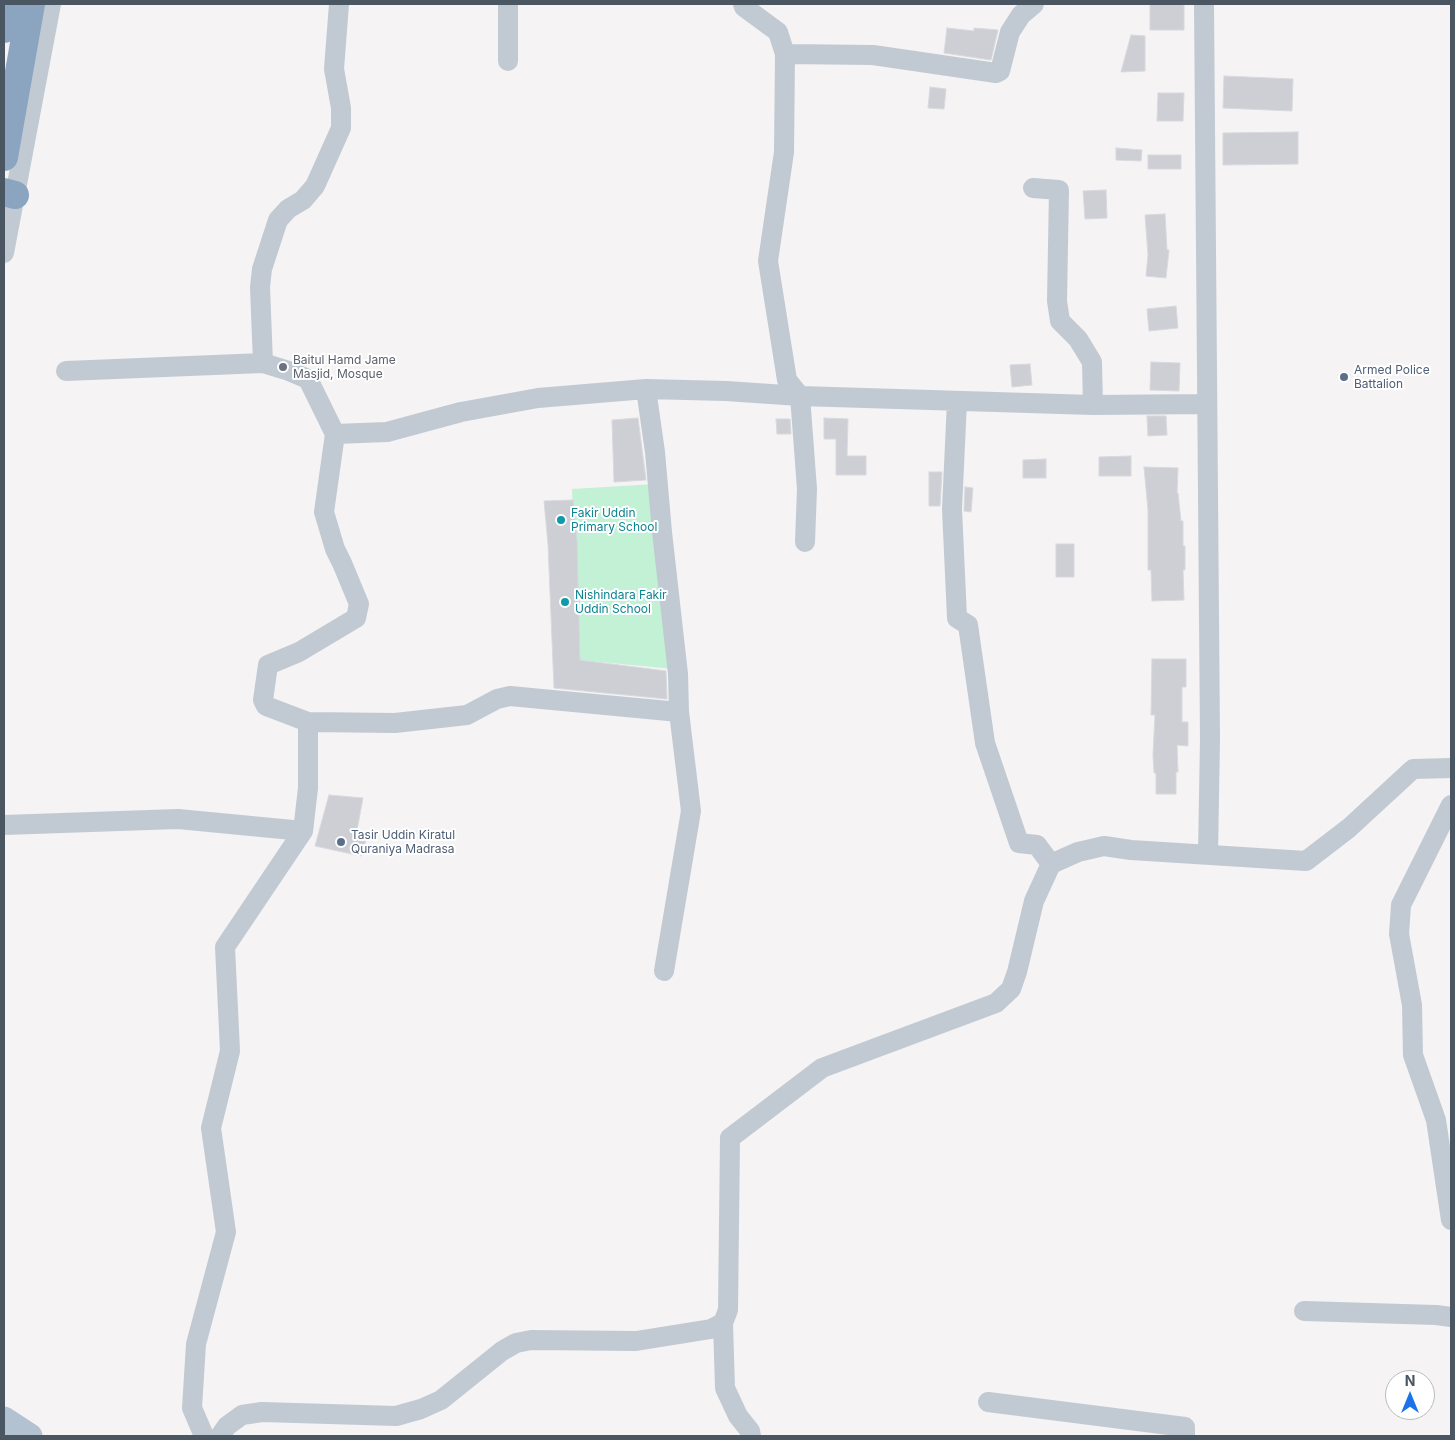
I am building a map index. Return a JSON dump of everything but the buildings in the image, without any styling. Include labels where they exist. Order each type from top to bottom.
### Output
[{"type":"highway","points":[[4,29],[9,4]]},
{"type":"highway","points":[[4,157],[32,4]]},
{"type":"main road","points":[[4,1419],[30,1436]]},
{"type":"street","points":[[4,253],[9,194],[51,4]]},
{"type":"street","points":[[263,363],[260,286],[262,269],[275,228],[278,220],[288,209],[303,200],[315,186],[341,128],[341,108],[334,69],[339,4]]},
{"type":"street","points":[[508,4],[508,60]]},
{"type":"street","points":[[743,4],[744,7],[778,32],[785,54],[784,152],[768,261],[787,380],[800,396],[807,489],[805,542]]},
{"type":"street","points":[[785,54],[873,55],[996,73],[1000,71],[1010,32],[1021,15],[1034,4]]},
{"type":"street","points":[[1204,4],[1210,739],[1208,854]]},
{"type":"street","points":[[1033,188],[1059,190],[1057,301],[1060,321],[1078,339],[1092,362],[1093,405]]},
{"type":"street","points":[[66,371],[263,363],[289,370],[308,379],[335,434],[324,512],[335,549],[359,604],[356,618],[299,652],[268,665],[263,700],[266,706],[308,722],[395,723],[466,715],[497,699],[510,696],[678,712]]},
{"type":"street","points":[[335,434],[387,432],[460,412],[538,398],[646,389],[1093,405],[1207,404]]},
{"type":"street","points":[[646,389],[655,452],[678,674],[678,712],[691,811],[664,971]]},
{"type":"street","points":[[957,401],[952,509],[957,618],[968,625],[985,743],[1019,843],[1037,844],[1051,864]]},
{"type":"street","points":[[204,1436],[192,1408],[196,1344],[226,1232],[211,1128],[230,1050],[224,947],[303,831],[308,788],[308,722]]},
{"type":"street","points":[[751,1436],[738,1416],[725,1388],[722,1323],[728,1310],[730,1138],[822,1068],[996,1003],[1011,989],[1017,972],[1034,901],[1051,864],[1078,852],[1104,846],[1131,850],[1306,861],[1349,828],[1413,770],[1451,768]]},
{"type":"street","points":[[1451,805],[1401,905],[1399,934],[1412,1004],[1413,1055],[1444,1117],[1451,1220]]},
{"type":"street","points":[[4,825],[178,819],[303,831]]},
{"type":"street","points":[[1304,1311],[1451,1317]]},
{"type":"street","points":[[220,1436],[226,1426],[242,1415],[262,1412],[396,1416],[421,1409],[441,1400],[502,1351],[516,1343],[531,1340],[636,1341],[711,1329],[722,1323]]},
{"type":"street","points":[[988,1402],[1185,1427],[1185,1436]]},
{"type":"green space","points":[[655,484],[673,669],[580,660],[572,489]]},
{"type":"place","name":"Baitul Hamd Jame Masjid, Mosque","points":[[283,367]]},
{"type":"place","name":"Armed Police Battalion","points":[[1344,377]]},
{"type":"place","name":"Fakir Uddin Primary School","points":[[561,520]]},
{"type":"place","name":"Nishindara Fakir Uddin School","points":[[565,602]]},
{"type":"place","name":"Tasir Uddin Kiratul Quraniya Madrasa","points":[[341,842]]}]
